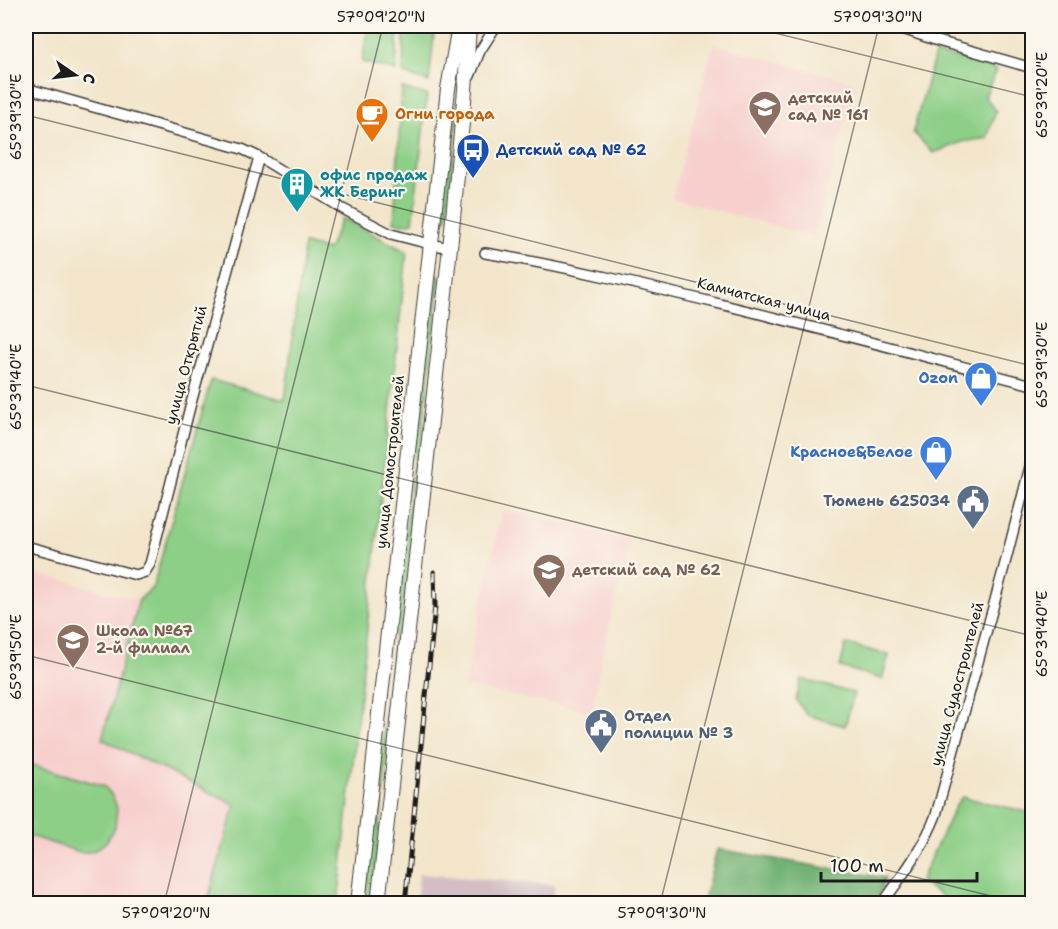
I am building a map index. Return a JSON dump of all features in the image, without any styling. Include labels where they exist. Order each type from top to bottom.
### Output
[{"type":"main road","name":"улица Домостроителей","points":[[358,903],[430,244],[448,89],[459,26]]},
{"type":"main road","points":[[378,903],[450,248],[469,26]]},
{"type":"street","points":[[465,90],[472,67],[495,26]]},
{"type":"street","points":[[894,26],[1032,68]]},
{"type":"street","points":[[26,88],[242,149],[259,157],[343,209],[391,234],[450,248]]},
{"type":"street","name":"улица Открытий","points":[[26,546],[136,575],[145,572],[150,564],[190,407],[259,157]]},
{"type":"street","name":"Камчатская улица","points":[[485,253],[544,263],[637,284],[855,337],[1032,385]]},
{"type":"street","name":"улица Судостроителей","points":[[882,903],[914,857],[936,815],[1004,571],[1032,459]]},
{"type":"shaded area","name":"детский сад № 161","points":[[714,44],[856,83],[814,237],[672,198]]},
{"type":"shaded area","name":"детский сад № 62","points":[[502,510],[630,540],[601,658],[592,712],[464,686]]},
{"type":"shaded area","name":"Школа №67 2-й филиал","points":[[26,571],[139,600],[102,739],[235,805],[207,903],[26,903]]},
{"type":"shaded area","points":[[419,874],[555,885],[552,903],[416,903]]},
{"type":"green space","points":[[368,26],[398,26],[396,71],[362,62]]},
{"type":"green space","points":[[404,26],[435,26],[429,82],[403,74]]},
{"type":"green space","points":[[935,54],[967,60],[996,70],[985,97],[996,111],[987,138],[962,142],[933,153],[913,132]]},
{"type":"green space","points":[[402,88],[427,95],[413,222],[403,224],[394,222]]},
{"type":"green space","points":[[458,110],[447,218],[442,220],[452,112]]},
{"type":"green space","points":[[342,218],[407,252],[338,903],[207,903],[235,805],[102,739],[139,600],[153,587],[211,380],[285,400],[304,244],[328,250]]},
{"type":"green space","points":[[436,273],[440,276],[371,903],[365,904],[434,276]]},
{"type":"green space","points":[[846,644],[889,655],[882,679],[840,667]]},
{"type":"green space","points":[[801,679],[854,693],[845,726],[807,715],[796,700]]},
{"type":"green space","points":[[26,763],[104,786],[113,797],[117,808],[115,827],[106,842],[95,850],[83,853],[26,835]]},
{"type":"green space","points":[[962,797],[1032,813],[1032,903],[952,903],[920,881]]},
{"type":"green space","points":[[717,849],[885,878],[875,903],[745,904],[705,896]]},
{"type":"railway","points":[[405,904],[435,606],[434,572]]},
{"type":"place","name":"детский сад № 161","points":[[765,136]]},
{"type":"place","name":"Огни города","points":[[372,143]]},
{"type":"place","name":"Детский сад № 62","points":[[473,179]]},
{"type":"place","name":"офис продаж ЖК Беринг","points":[[297,213]]},
{"type":"place","name":"Ozon","points":[[981,407]]},
{"type":"place","name":"Красное&Белое","points":[[936,481]]},
{"type":"place","name":"Тюмень 625034","points":[[973,530]]},
{"type":"place","name":"детский сад № 62","points":[[549,599]]},
{"type":"place","name":"Школа №67 2-й филиал","points":[[73,669]]},
{"type":"place","name":"Отдел полиции № 3","points":[[601,754]]}]
